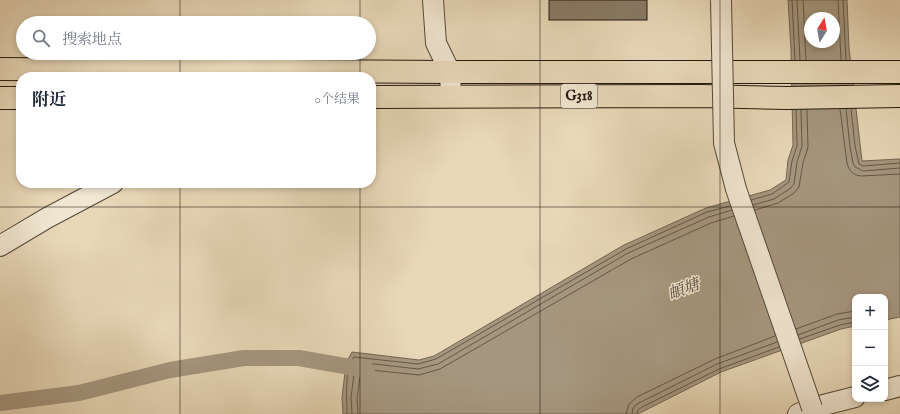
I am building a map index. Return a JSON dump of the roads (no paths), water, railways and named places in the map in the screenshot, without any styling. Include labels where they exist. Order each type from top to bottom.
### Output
[{"type":"highway","name":"G318","points":[[0,69],[450,72],[900,72]]},
{"type":"highway","name":"G318","points":[[376,97],[702,96],[788,98],[900,96]]},
{"type":"highway","points":[[0,98],[16,98]]},
{"type":"street","points":[[433,0],[436,43],[450,72],[451,96]]},
{"type":"street","points":[[721,0],[724,143],[736,189],[805,411],[852,398]]},
{"type":"street","points":[[0,246],[47,218],[104,188]]},
{"type":"street","points":[[888,389],[900,386]]},
{"type":"water","name":"頔塘","points":[[788,0],[847,0],[849,48],[862,161],[900,159],[900,317],[888,319],[888,294],[852,294],[852,327],[841,329],[721,372],[638,414],[343,414],[342,398],[346,363],[352,352],[419,360],[434,356],[624,245],[706,208],[770,190],[786,180],[788,160],[793,145],[791,50]]},
{"type":"waterway","points":[[0,403],[79,393],[170,370],[244,358],[299,358],[367,370]]}]
